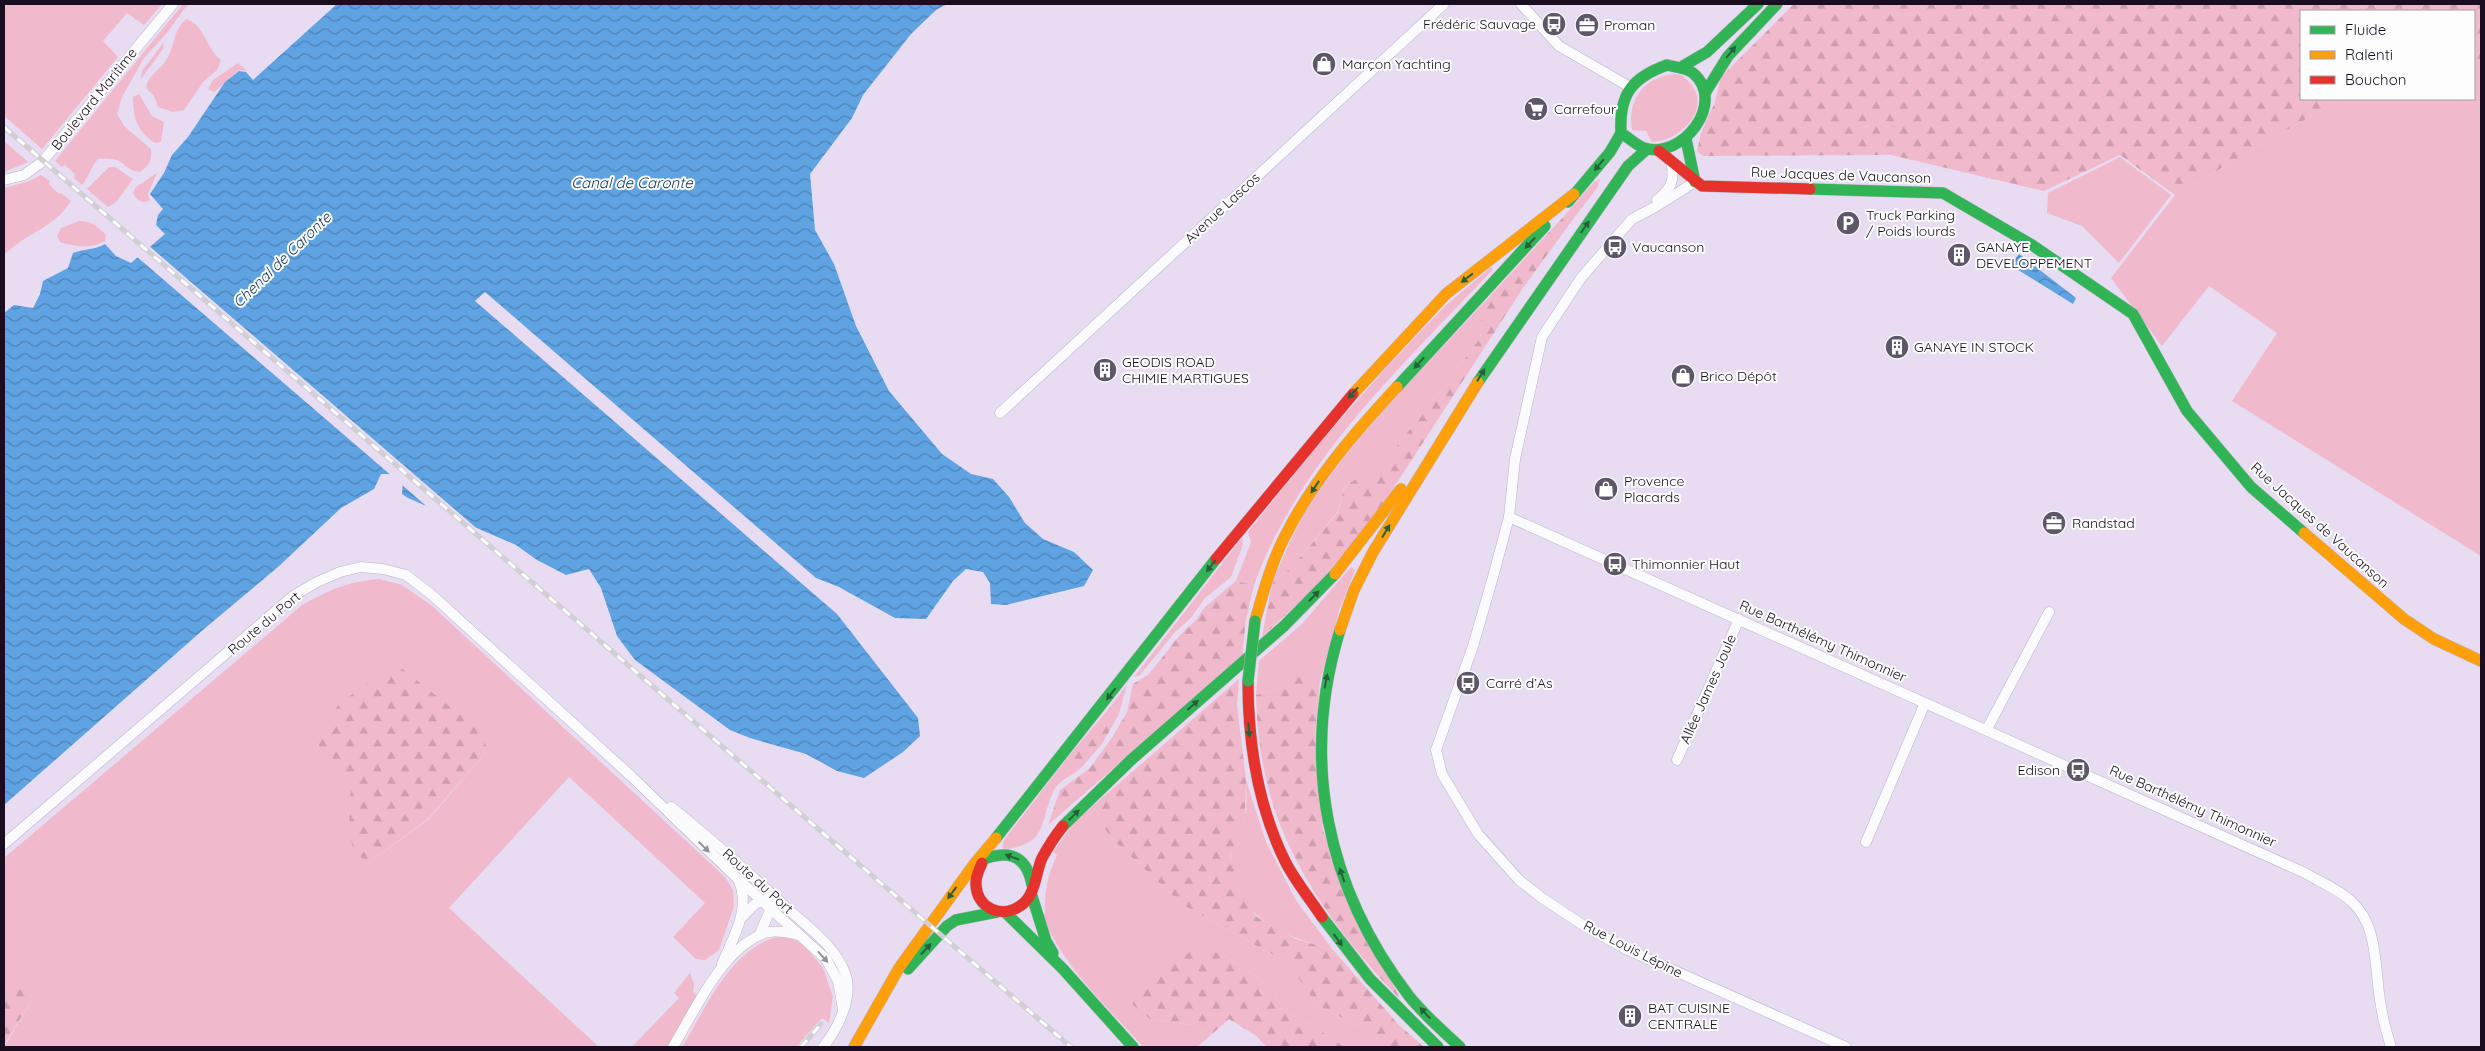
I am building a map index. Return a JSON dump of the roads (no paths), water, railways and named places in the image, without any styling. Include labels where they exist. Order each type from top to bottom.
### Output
[{"type":"street","name":"Boulevard Maritime","points":[[4,180],[24,175],[42,162],[173,4]]},
{"type":"street","name":"Avenue Lascos","points":[[1000,413],[1444,4]]},
{"type":"street","points":[[1521,4],[1559,46],[1630,87]]},
{"type":"street","points":[[1438,1047],[1367,976],[1324,921],[1286,863],[1266,815],[1256,780],[1249,731],[1248,681],[1255,621],[1267,580],[1284,538],[1318,481],[1373,413],[1574,194],[1610,152],[1621,133],[1619,117],[1623,101],[1630,87],[1641,75],[1656,68],[1667,65],[1683,66],[1707,52],[1758,4]]},
{"type":"street","points":[[1705,93],[1715,73],[1727,56],[1777,4]]},
{"type":"street","points":[[1460,1047],[1408,994],[1387,963],[1352,903],[1328,825],[1322,789],[1320,714],[1327,677],[1346,610],[1379,542],[1485,368],[1628,166],[1653,150],[1686,139],[1702,118],[1706,105],[1705,93],[1700,80],[1683,66]]},
{"type":"street","points":[[1621,133],[1638,148],[1653,150],[1671,161],[1698,184]]},
{"type":"street","points":[[1686,139],[1698,184]]},
{"type":"street","points":[[1509,517],[1515,459],[1542,337],[1581,278],[1632,219],[1666,193],[1672,184],[1674,176],[1671,161]]},
{"type":"street","points":[[1632,219],[1698,184]]},
{"type":"street","name":"Rue Jacques de Vaucanson","points":[[1698,184],[1944,193],[2032,245],[2133,314],[2187,411],[2251,488],[2404,619],[2434,639],[2481,661]]},
{"type":"street","points":[[854,1047],[920,937],[975,862],[1016,814],[1254,512],[1331,418],[1446,294],[1574,194]]},
{"type":"street","points":[[882,998],[947,926],[966,917],[1016,909],[1026,902],[1045,854],[1071,817],[1154,739],[1314,596],[1362,543],[1455,416]]},
{"type":"street","name":"Rue Barthélémy Thimonnier","points":[[1509,517],[2305,873],[2351,901],[2364,918],[2372,941],[2377,966],[2380,1005],[2391,1047]]},
{"type":"street","name":"Rue Louis Lépine","points":[[1509,517],[1473,646],[1436,750],[1442,774],[1478,834],[1519,880],[1586,927],[1628,950],[1846,1047]]},
{"type":"street","name":"Route du Port","points":[[4,844],[293,596],[317,582],[340,572],[361,567],[383,569],[406,576],[432,595],[631,776],[739,880],[802,936],[826,959],[832,969],[841,993],[843,1009]]},
{"type":"street","points":[[1987,730],[2049,612]]},
{"type":"street","name":"Allée James Joule","points":[[1677,760],[1739,619]]},
{"type":"street","points":[[1866,842],[1925,702]]},
{"type":"street","name":"Route du Port","points":[[631,776],[701,831],[826,944],[839,961],[848,986],[838,1026],[824,1047]]},
{"type":"street","points":[[1016,814],[976,873],[975,892],[984,905],[1001,912],[1063,969],[1133,1047]]},
{"type":"street","points":[[975,862],[986,857],[1007,854],[1017,857],[1026,864],[1032,875],[1032,890],[1046,941],[1063,969]]},
{"type":"street","points":[[673,1047],[719,971],[741,918],[744,900],[739,880]]},
{"type":"street","points":[[741,918],[748,910],[774,896]]},
{"type":"street","points":[[760,934],[771,909],[774,896]]},
{"type":"street","points":[[719,971],[740,948],[760,934],[780,932],[802,936]]},
{"type":"water","name":"Canal de Caronte","points":[[337,4],[947,4],[936,10],[911,34],[863,95],[852,118],[810,174],[815,230],[834,264],[856,326],[889,391],[942,454],[971,474],[993,479],[1009,497],[1025,523],[1043,539],[1074,552],[1093,570],[1084,586],[1006,605],[991,604],[990,583],[983,572],[966,569],[953,581],[926,619],[895,618],[839,587],[816,578],[485,292],[475,301],[837,614],[918,718],[920,736],[903,752],[864,778],[837,771],[806,754],[750,738],[730,730],[635,660],[617,636],[601,588],[589,569],[566,575],[537,560],[516,545],[408,498],[402,494],[403,479],[392,474],[381,474],[374,489],[341,508],[278,567],[204,629],[4,805],[4,313],[14,305],[33,308],[40,294],[43,281],[68,268],[73,253],[105,244],[116,256],[131,263],[165,234],[156,225],[158,215],[163,209],[150,194],[164,173],[172,155],[188,137],[225,82],[239,71],[246,72],[253,80]]},
{"type":"water","points":[[2019,254],[2076,298],[2073,304],[2010,265]]},
{"type":"railway","points":[[4,127],[1071,1047]]},
{"type":"railway","points":[[801,1047],[821,1024]]},
{"type":"place","name":"Frédéric Sauvage","points":[[1554,24]]},
{"type":"place","name":"Proman","points":[[1587,25]]},
{"type":"place","name":"Marçon Yachting","points":[[1324,64]]},
{"type":"place","name":"Carrefour","points":[[1536,109]]},
{"type":"place","name":"Truck Parking / Poids lourds","points":[[1848,223]]},
{"type":"place","name":"Vaucanson","points":[[1615,247]]},
{"type":"place","name":"GANAYE DEVELOPPEMENT","points":[[1959,255]]},
{"type":"place","name":"GANAYE IN STOCK","points":[[1897,347]]},
{"type":"place","name":"GEODIS ROAD CHIMIE MARTIGUES","points":[[1105,370]]},
{"type":"place","name":"Brico Dépôt","points":[[1683,376]]},
{"type":"place","name":"Provence Placards","points":[[1606,489]]},
{"type":"place","name":"Randstad","points":[[2054,523]]},
{"type":"place","name":"Thimonnier Haut","points":[[1615,564]]},
{"type":"place","name":"Carré d’As","points":[[1468,683]]},
{"type":"place","name":"Edison","points":[[2078,770]]},
{"type":"place","name":"BAT CUISINE CENTRALE","points":[[1630,1016]]},
{"type":"water label","name":"Chenal de Caronte","points":[[282,260]]}]
